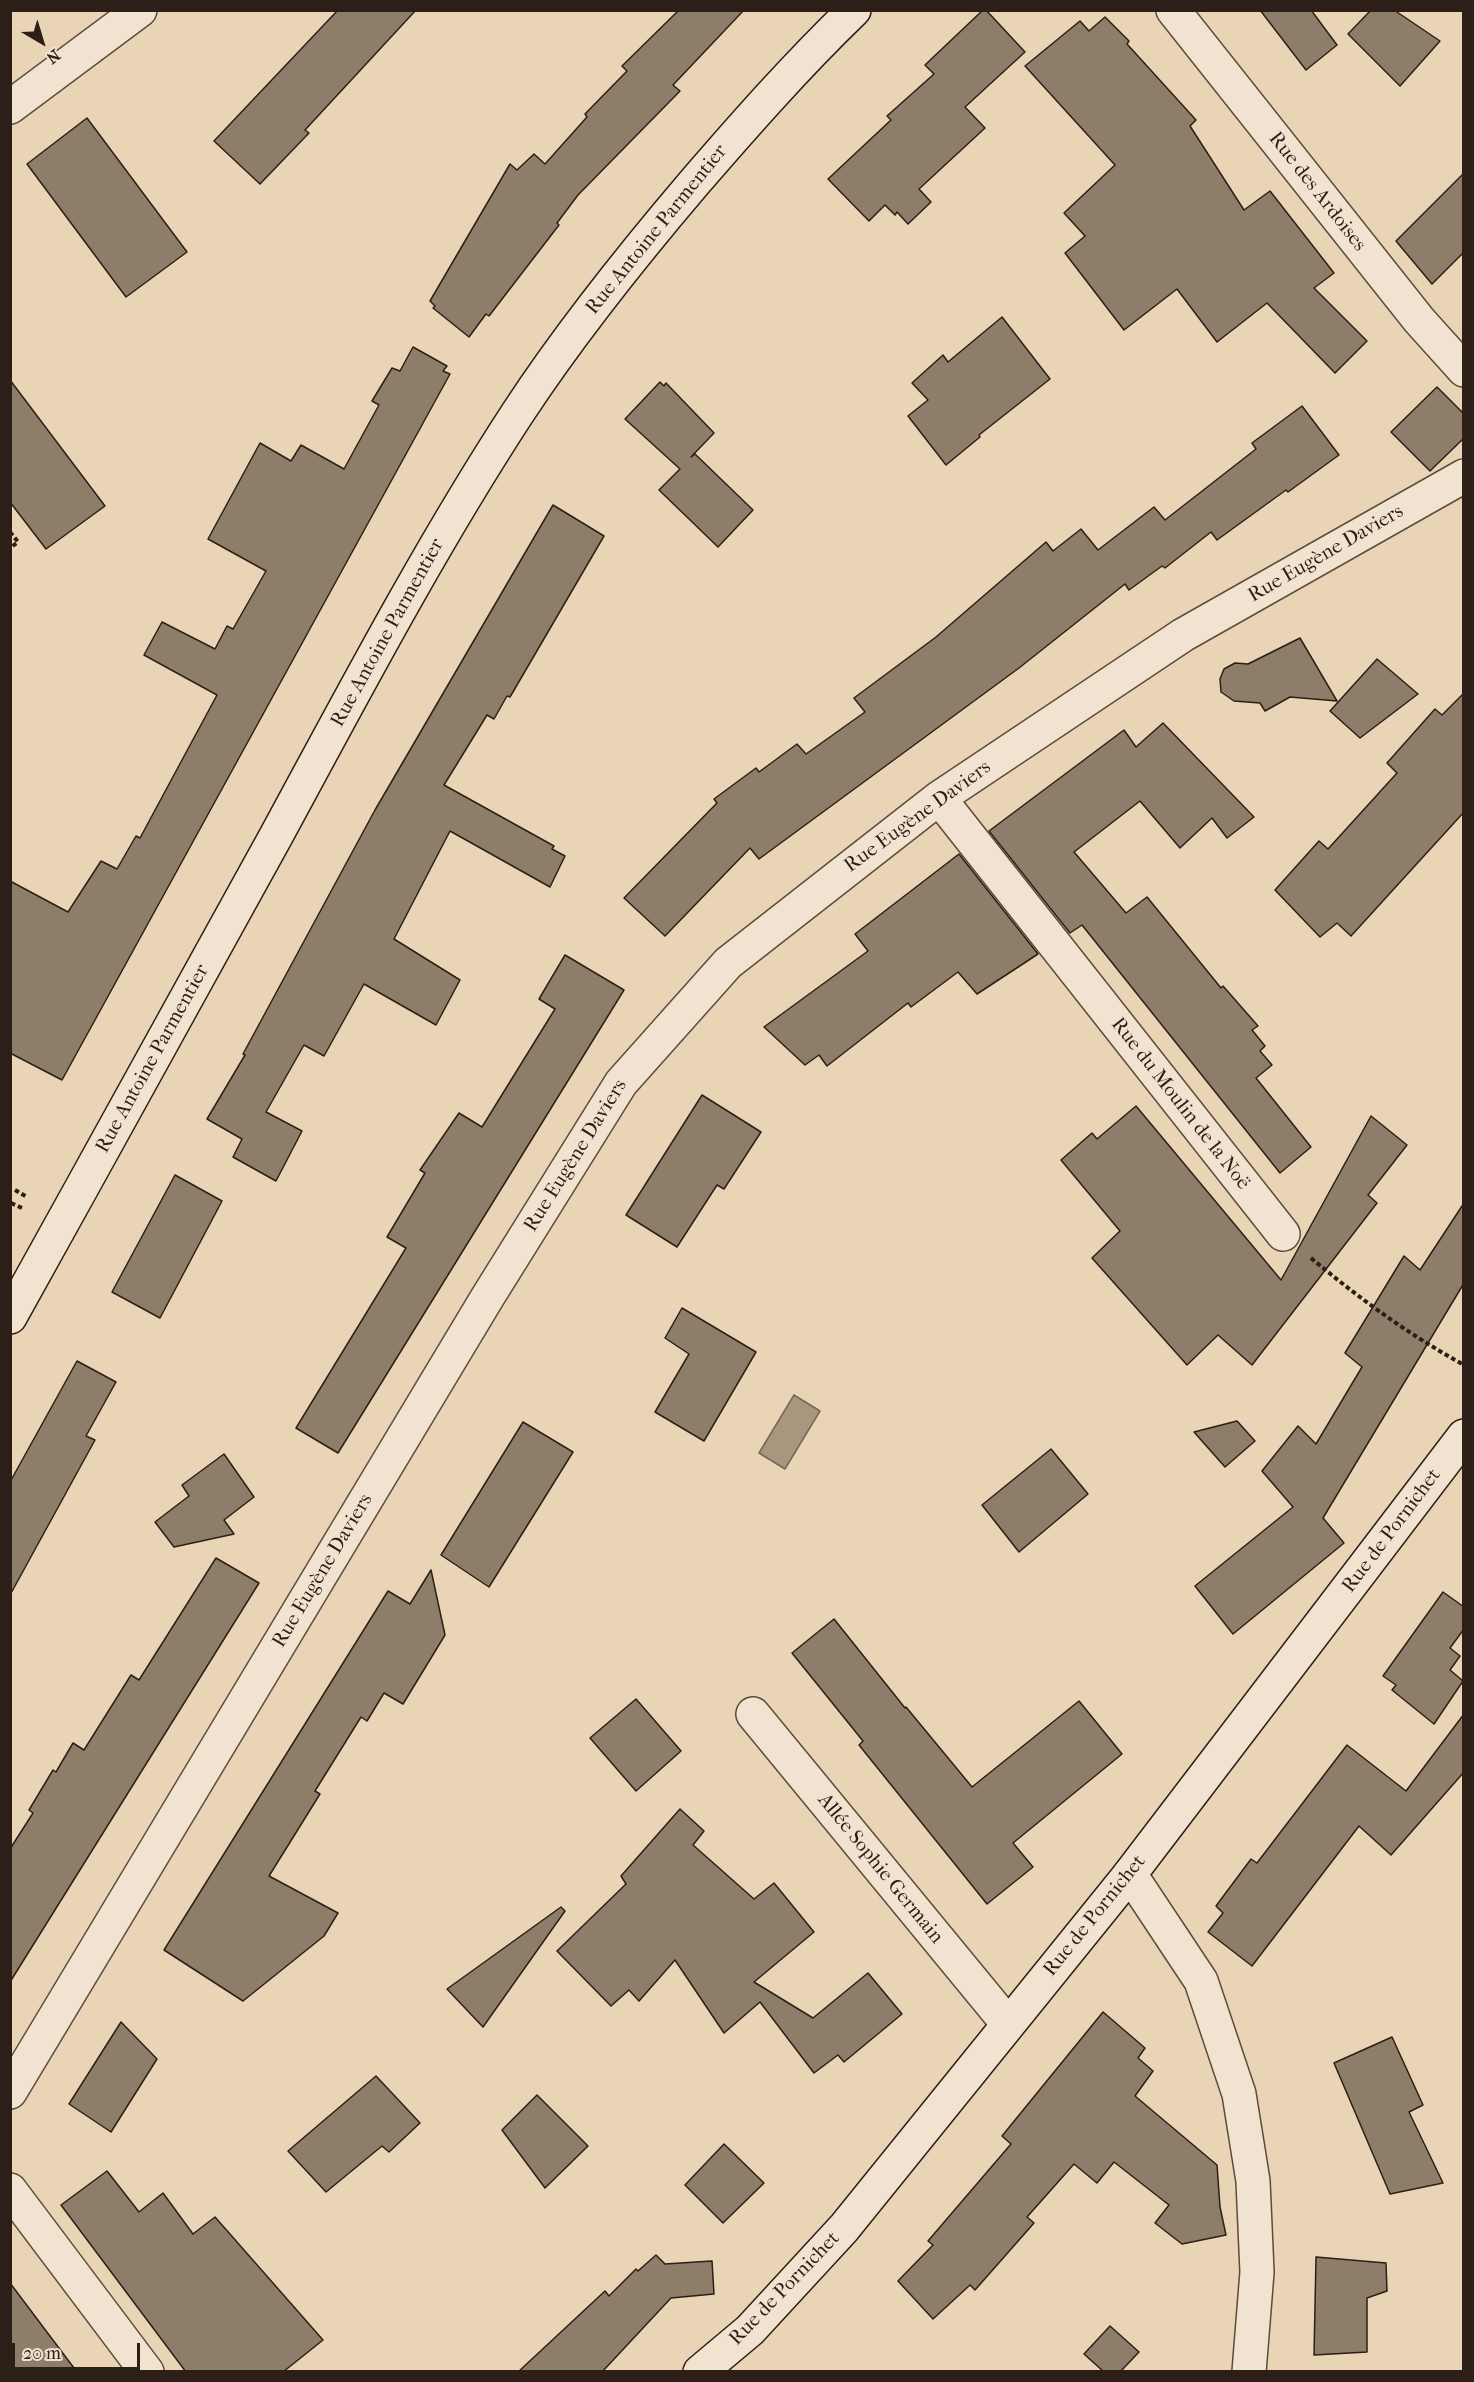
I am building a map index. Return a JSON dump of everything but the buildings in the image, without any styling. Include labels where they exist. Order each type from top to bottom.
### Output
[{"type":"street","points":[[10,107],[140,10]]},
{"type":"street","name":"Rue Antoine Parmentier","points":[[10,1317],[374,657],[468,492],[519,410],[580,325],[644,242],[751,117],[811,52],[854,10]]},
{"type":"street","name":"Rue des Ardoises","points":[[1173,10],[1419,320],[1464,370]]},
{"type":"street","name":"Rue Eugène Daviers","points":[[10,2092],[481,1308],[621,1083],[728,963],[939,798],[1183,635],[1464,476]]},
{"type":"street","name":"Rue du Moulin de la Noë","points":[[939,798],[1283,1234]]},
{"type":"street","name":"Rue de Pornichet","points":[[700,2372],[750,2330],[844,2228],[1130,1874],[1464,1436]]},
{"type":"street","name":"Allée Sophie Germain","points":[[753,1714],[1008,2024]]},
{"type":"street","points":[[1130,1874],[1201,1981],[1239,2094],[1253,2181],[1257,2272],[1249,2372]]},
{"type":"street","points":[[10,2190],[147,2372]]},
{"type":"path","points":[[10,532],[18,542],[10,548]]},
{"type":"path","points":[[15,1190],[27,1197]]},
{"type":"path","points":[[11,1203],[22,1208]]},
{"type":"path","points":[[1283,1234],[1354,1293],[1418,1340],[1464,1365]]},
{"type":"shaded area","points":[[794,1395],[820,1411],[785,1469],[759,1453]]}]
